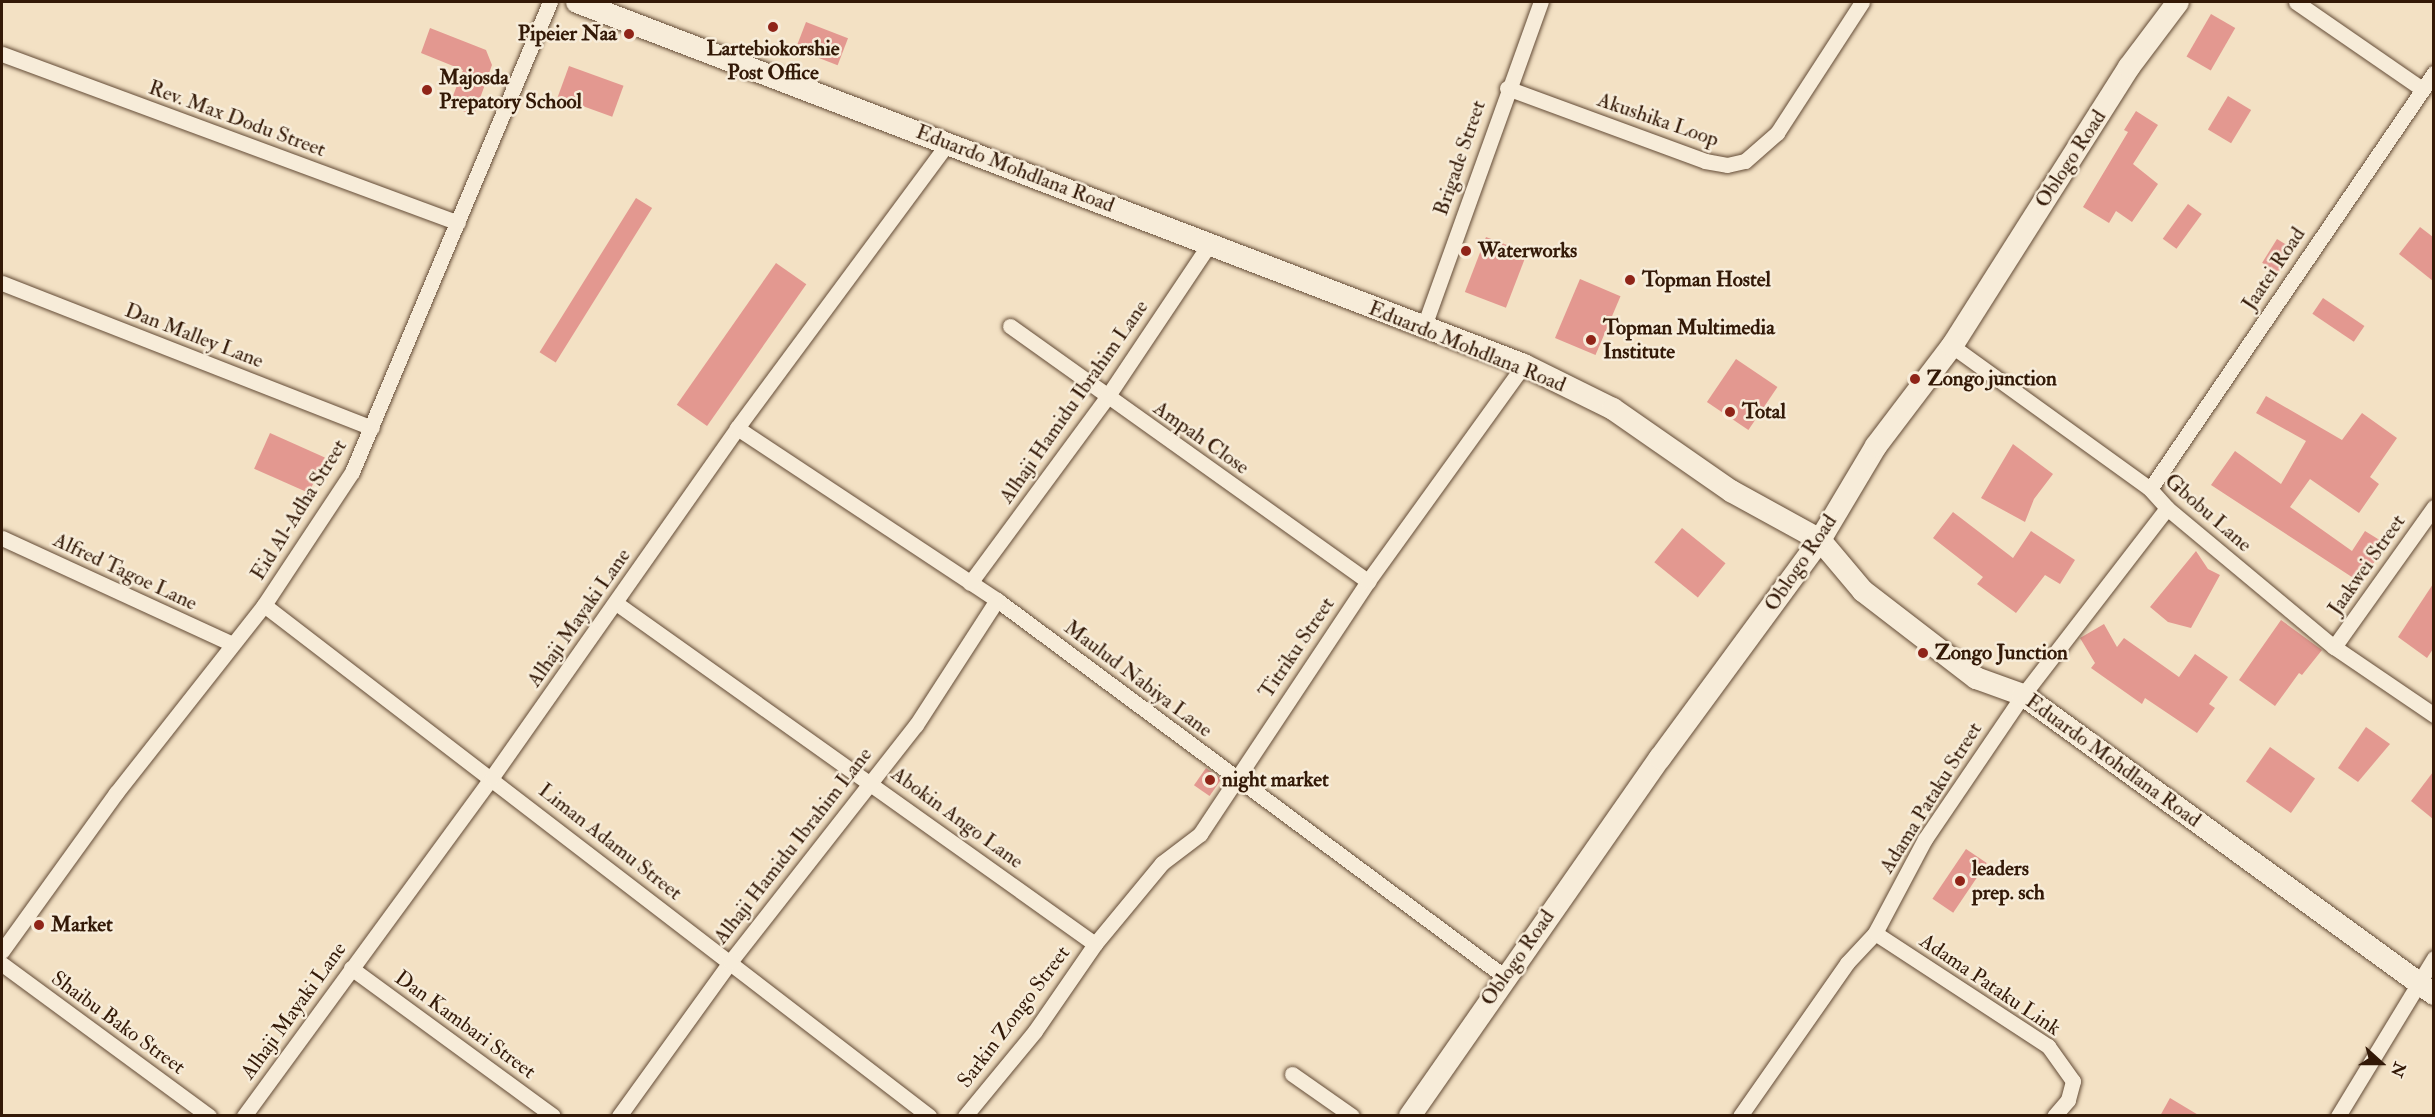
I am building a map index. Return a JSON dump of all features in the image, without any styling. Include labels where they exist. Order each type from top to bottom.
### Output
[{"type":"main road","name":"Eduardo Mohdlana Road","points":[[578,2],[1210,243],[1423,329],[1524,364],[1613,409],[1731,490],[1820,540],[1863,591],[1976,678],[2023,695],[2425,988]]},
{"type":"main road","name":"Oblogo Road","points":[[1410,1116],[1505,977],[1820,540],[1876,446],[1952,345],[2129,67],[2178,2]]},
{"type":"street","name":"Eid Al-Adha Street","points":[[2,951],[116,793],[264,605],[352,472],[550,2]]},
{"type":"street","name":"Brigade Street","points":[[1423,329],[1507,88],[1541,2]]},
{"type":"street","name":"Akushika Loop","points":[[1507,88],[1705,161],[1727,165],[1745,161],[1777,133],[1862,2]]},
{"type":"street","points":[[2296,2],[2422,89]]},
{"type":"street","name":"Rev. Max Dodu Street","points":[[2,54],[458,223]]},
{"type":"street","name":"Jaatei Road","points":[[2150,489],[2433,73]]},
{"type":"street","name":"Alhaji Mayaki Lane","points":[[244,1116],[492,777],[737,428],[948,143]]},
{"type":"street","name":"Alhaji Hamidu Ibrahim Lane","points":[[970,583],[1107,397],[1210,243]]},
{"type":"street","name":"Dan Malley Lane","points":[[2,283],[372,428]]},
{"type":"street","name":"Ampah Close","points":[[1010,326],[1368,582]]},
{"type":"street","name":"Gbobu Lane","points":[[1952,345],[2150,489],[2167,508],[2334,647],[2433,715]]},
{"type":"street","name":"Titriku Street","points":[[1095,944],[1162,863],[1196,839],[1235,777],[1368,582],[1524,364]]},
{"type":"street","name":"Maulud Nabiya Lane","points":[[737,428],[997,600],[1505,977]]},
{"type":"street","name":"Jaakwei Street","points":[[2334,647],[2433,507]]},
{"type":"street","name":"Adama Pataku Street","points":[[1740,1116],[1847,963],[1875,933],[1925,839],[2023,695],[2167,508]]},
{"type":"street","name":"Alfred Tagoe Lane","points":[[2,538],[232,644]]},
{"type":"street","name":"Alhaji Hamidu Ibrahim Lane","points":[[619,1116],[730,962],[916,725],[997,600]]},
{"type":"street","name":"Abokin Ango Lane","points":[[616,603],[870,781],[1095,944]]},
{"type":"street","name":"Liman Adamu Street","points":[[264,605],[492,777],[929,1116]]},
{"type":"street","name":"Adama Pataku Link","points":[[1875,933],[2048,1046],[2073,1081],[2068,1100],[2054,1116]]},
{"type":"street","name":"Sarkin Zongo Street","points":[[966,1116],[1035,1031],[1095,944]]},
{"type":"street","points":[[2338,1116],[2425,988],[2433,958]]},
{"type":"street","name":"Shaibu Bako Street","points":[[2,964],[209,1116]]},
{"type":"street","name":"Dan Kambari Street","points":[[351,968],[553,1116]]},
{"type":"street","points":[[1292,1074],[1352,1116]]},
{"type":"building","points":[[2211,14],[2235,28],[2211,70],[2186,56]]},
{"type":"building","points":[[806,22],[848,38],[838,65],[796,49]]},
{"type":"building","points":[[430,28],[486,50],[492,65],[474,115],[449,106],[463,70],[421,53]]},
{"type":"building","points":[[569,66],[624,86],[612,117],[558,97]]},
{"type":"building","points":[[2228,96],[2251,110],[2231,143],[2208,129]]},
{"type":"building","points":[[2136,111],[2158,125],[2133,164],[2158,184],[2132,222],[2116,211],[2109,223],[2083,207],[2128,132],[2124,130]]},
{"type":"building","points":[[636,198],[652,208],[556,362],[540,352]]},
{"type":"building","points":[[2188,204],[2202,214],[2176,249],[2163,239]]},
{"type":"building","points":[[2420,227],[2433,237],[2433,281],[2399,254]]},
{"type":"building","points":[[1486,237],[1527,253],[1506,308],[1465,292]]},
{"type":"building","points":[[2277,239],[2293,249],[2278,273],[2262,263]]},
{"type":"building","points":[[776,263],[806,284],[707,426],[677,405]]},
{"type":"building","points":[[1580,279],[1621,296],[1595,355],[1555,338]]},
{"type":"building","points":[[2323,298],[2364,326],[2354,342],[2312,314]]},
{"type":"building","points":[[1736,359],[1777,387],[1748,430],[1707,402]]},
{"type":"building","points":[[2266,396],[2342,440],[2362,413],[2397,438],[2370,477],[2379,484],[2359,513],[2310,479],[2290,507],[2352,551],[2365,531],[2386,544],[2361,583],[2211,485],[2235,451],[2281,484],[2306,441],[2256,413]]},
{"type":"building","points":[[270,433],[325,457],[309,493],[254,469]]},
{"type":"building","points":[[2013,444],[2053,474],[2034,499],[2025,522],[1981,498]]},
{"type":"building","points":[[1953,512],[2013,558],[2031,531],[2075,560],[2060,584],[2045,575],[2016,613],[1977,584],[1983,577],[1933,538]]},
{"type":"building","points":[[1682,528],[1726,563],[1698,597],[1654,562]]},
{"type":"building","points":[[2196,551],[2208,569],[2220,575],[2191,628],[2168,622],[2150,607]]},
{"type":"building","points":[[2433,584],[2433,649],[2427,658],[2398,637]]},
{"type":"building","points":[[2281,620],[2322,650],[2302,675],[2299,673],[2275,706],[2239,680]]},
{"type":"building","points":[[2104,624],[2117,647],[2124,638],[2179,677],[2195,654],[2228,677],[2209,704],[2215,708],[2197,733],[2145,698],[2142,704],[2091,668],[2095,663],[2080,638]]},
{"type":"building","points":[[2366,727],[2390,744],[2358,782],[2338,768]]},
{"type":"building","points":[[2270,747],[2315,779],[2291,813],[2246,781]]},
{"type":"building","name":"night market","points":[[1206,768],[1222,779],[1210,796],[1194,785]]},
{"type":"building","points":[[2433,772],[2433,819],[2411,801]]},
{"type":"building","name":"leaders prep. sch","points":[[1966,849],[1987,863],[1953,913],[1932,899]]},
{"type":"building","points":[[2170,1098],[2200,1116],[2160,1116]]},
{"type":"place","name":"Lartebiokorshie Post Office","points":[[773,27]]},
{"type":"place","name":"Pipeier Naa","points":[[629,34]]},
{"type":"place","name":"Majosda Prepatory School","points":[[427,90]]},
{"type":"place","name":"Waterworks","points":[[1466,251]]},
{"type":"place","name":"Topman Hostel","points":[[1630,280]]},
{"type":"place","name":"Topman Multimedia Institute","points":[[1591,340]]},
{"type":"place","name":"Zongo junction","points":[[1915,379]]},
{"type":"place","name":"Total","points":[[1730,412]]},
{"type":"place","name":"Zongo Junction","points":[[1923,653]]},
{"type":"place","name":"night market","points":[[1210,780]]},
{"type":"place","name":"leaders prep. sch","points":[[1960,881]]},
{"type":"place","name":"Market","points":[[39,925]]}]
